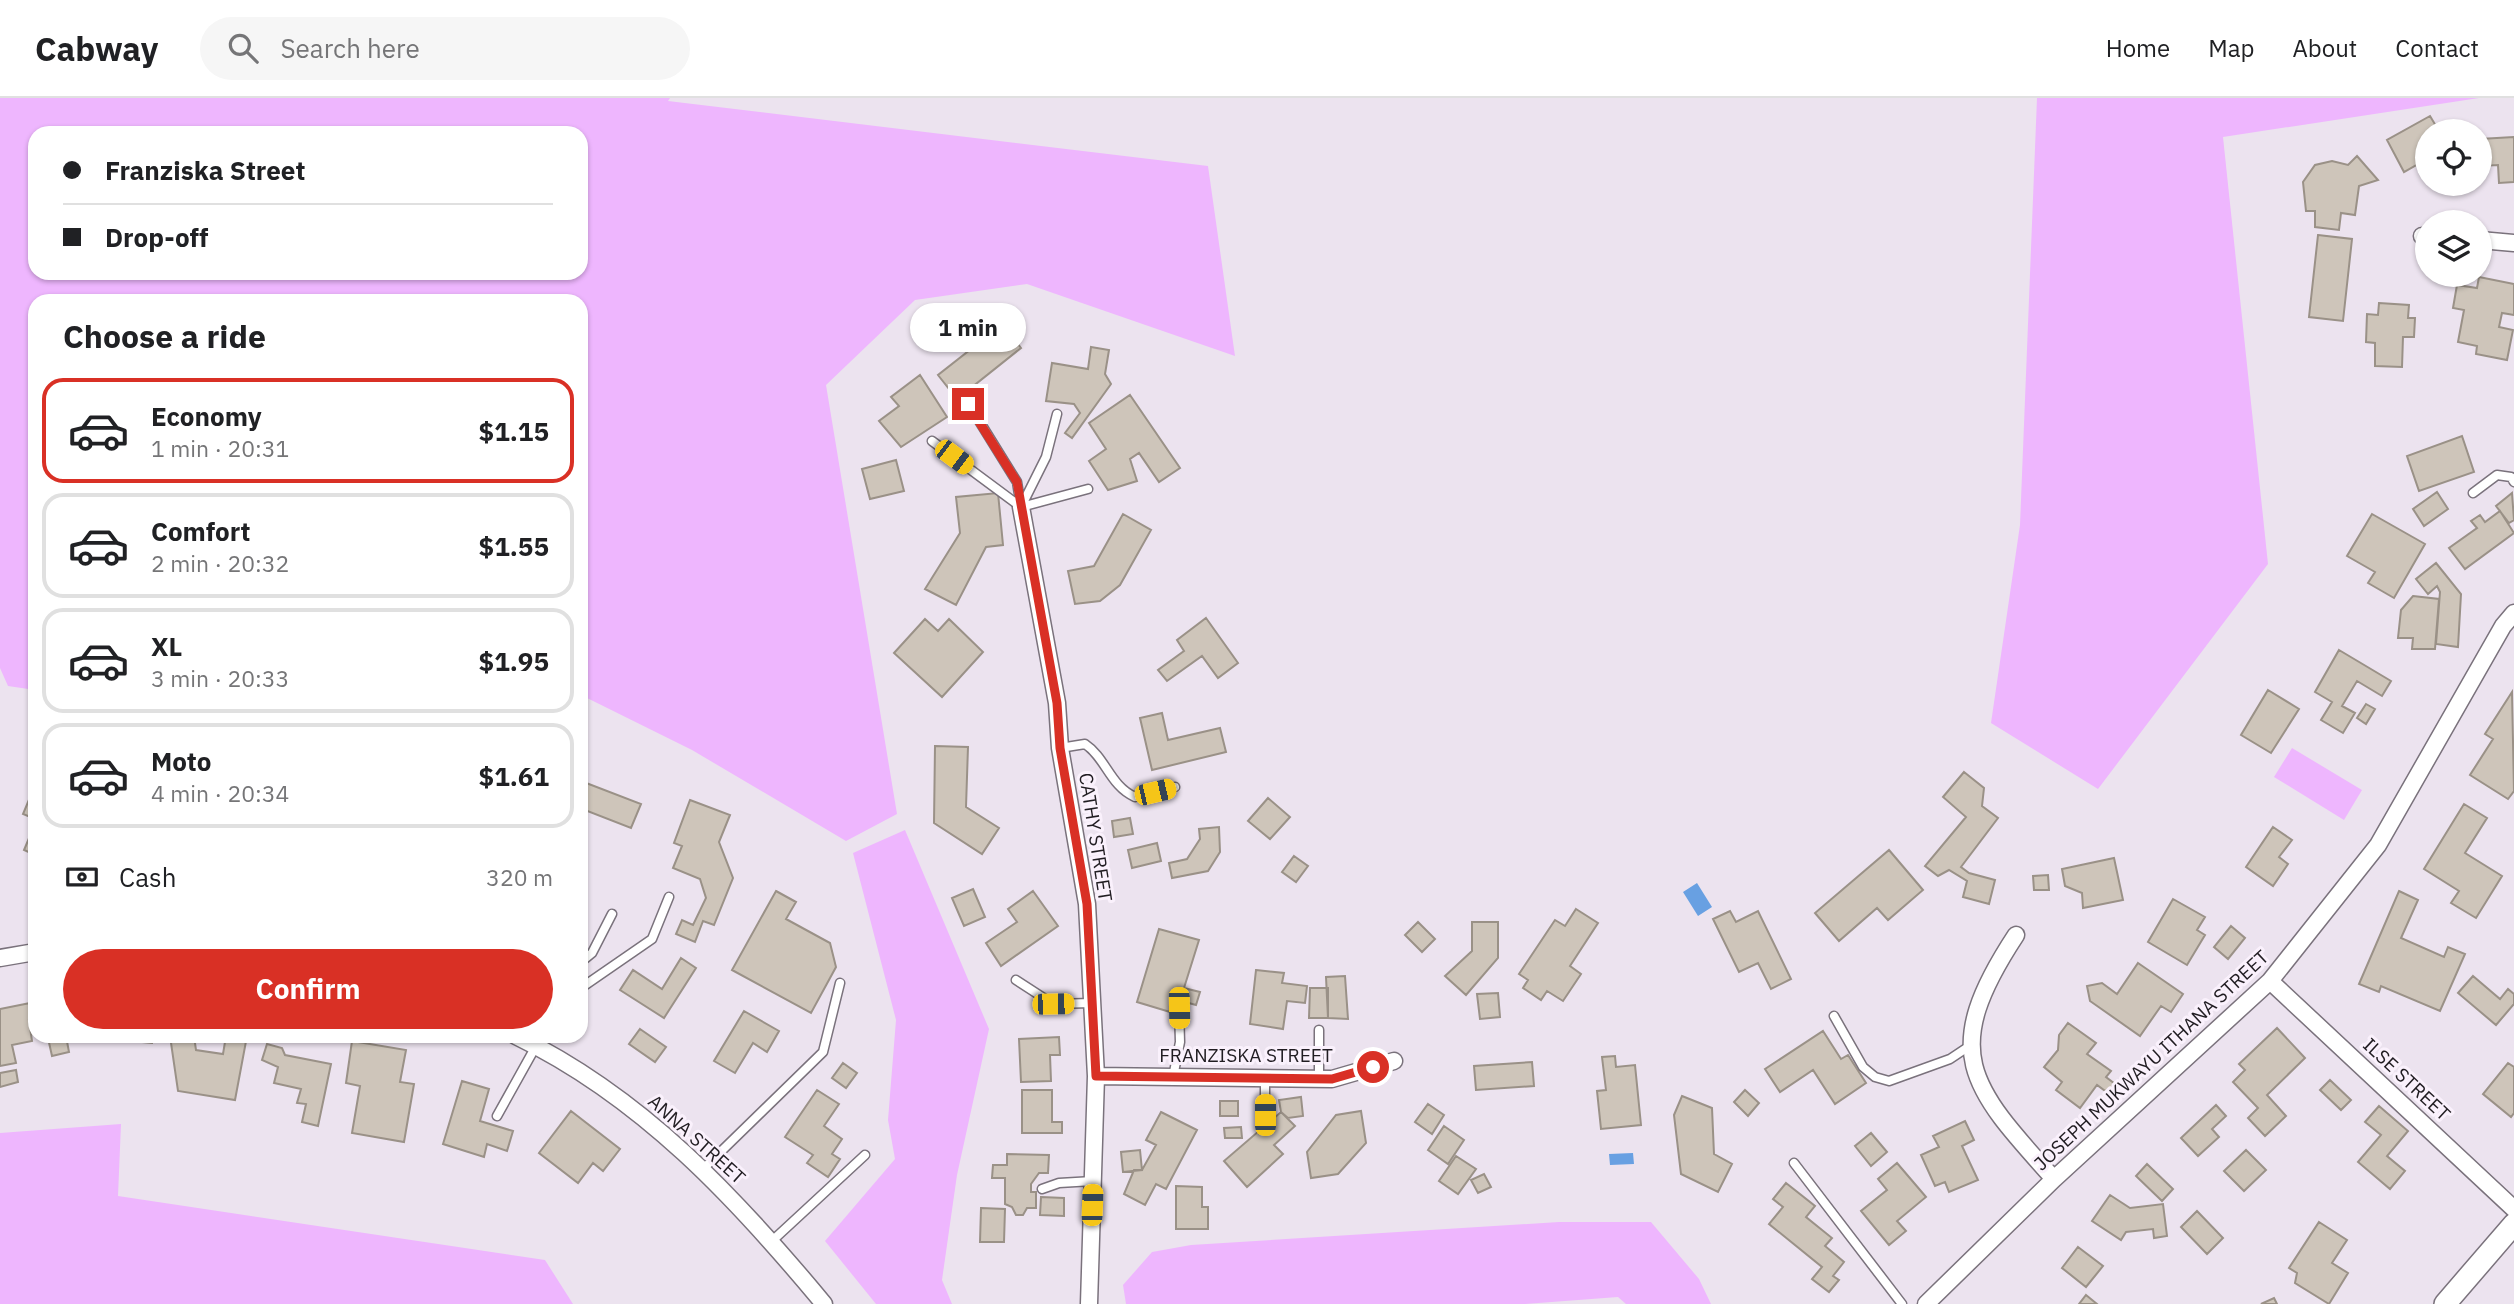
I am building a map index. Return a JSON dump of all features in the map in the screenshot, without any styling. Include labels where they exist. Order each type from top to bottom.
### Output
[{"type":"street","points":[[2492,241],[2514,243]]},
{"type":"street","name":"CATHY STREET","points":[[1021,507],[1057,703],[1060,748],[1087,904],[1096,1076],[1089,1304]]},
{"type":"street","name":"JOSEPH MUKWAYU ITHANA STREET","points":[[1926,1304],[2054,1180],[2270,981],[2378,845],[2503,626],[2514,613]]},
{"type":"street","points":[[2017,935],[1996,965],[1982,998],[1971,1045],[1973,1067],[1982,1091],[2006,1126],[2054,1180]]},
{"type":"street","points":[[0,958],[28,953]]},
{"type":"street","name":"ILSE STREET","points":[[2270,981],[2514,1209]]},
{"type":"street","name":"ANNA STREET","points":[[531,1043],[617,1098],[704,1169],[772,1241],[824,1304]]},
{"type":"street","name":"FRANZISKA STREET","points":[[1096,1076],[1332,1079],[1394,1061]]},
{"type":"street","points":[[2445,1304],[2514,1224]]},
{"type":"lane","points":[[968,404],[1017,482],[1021,507]]},
{"type":"lane","points":[[1021,507],[1046,457],[1057,415]]},
{"type":"lane","points":[[932,440],[1021,507]]},
{"type":"lane","points":[[2473,493],[2497,475],[2511,477],[2514,482]]},
{"type":"lane","points":[[1021,507],[1088,489]]},
{"type":"lane","points":[[1060,748],[1085,744],[1096,751],[1120,787],[1135,797],[1175,787]]},
{"type":"lane","points":[[588,983],[652,939],[669,897]]},
{"type":"lane","points":[[588,956],[612,914]]},
{"type":"lane","points":[[1016,980],[1053,1004],[1092,1003]]},
{"type":"lane","points":[[704,1169],[823,1052],[840,983]]},
{"type":"lane","points":[[1173,1077],[1180,1042],[1179,1008]]},
{"type":"lane","points":[[1834,1016],[1863,1067],[1875,1077],[1889,1081],[1950,1059],[1971,1045]]},
{"type":"lane","points":[[1319,1030],[1319,1079]]},
{"type":"lane","points":[[497,1116],[525,1043]]},
{"type":"lane","points":[[1265,1078],[1265,1115]]},
{"type":"lane","points":[[772,1241],[865,1155]]},
{"type":"lane","points":[[1794,1163],[1902,1304]]},
{"type":"lane","points":[[1042,1189],[1059,1183],[1093,1181]]},
{"type":"shaded area","points":[[0,98],[670,98],[668,101],[1208,166],[1235,356],[1027,284],[915,300],[826,385],[897,814],[846,841],[692,750],[588,698],[588,294],[28,294],[28,689],[8,686],[0,668]]},
{"type":"shaded area","points":[[2037,98],[2479,98],[2223,137],[2268,564],[2098,789],[1991,723],[2020,525]]},
{"type":"shaded area","points":[[2292,748],[2362,790],[2344,820],[2274,777]]},
{"type":"shaded area","points":[[905,830],[989,1029],[957,1175],[942,1280],[952,1304],[876,1304],[825,1241],[895,1159],[888,1120],[896,1020],[853,853]]},
{"type":"shaded area","points":[[121,1124],[118,1196],[545,1260],[573,1304],[0,1304],[0,1133]]},
{"type":"shaded area","points":[[1559,1222],[1651,1222],[1699,1279],[1711,1304],[1626,1304],[1618,1297],[1525,1304],[1126,1304],[1123,1285],[1152,1252],[1191,1245]]},
{"type":"water","points":[[1697,883],[1712,907],[1698,916],[1683,892]]},
{"type":"water","points":[[1633,1153],[1634,1164],[1610,1165],[1609,1154]]},
{"type":"building","points":[[2415,124],[2415,166],[2404,172],[2387,140]]},
{"type":"building","points":[[2514,137],[2514,182],[2499,183],[2498,165],[2492,165],[2492,138]]},
{"type":"building","points":[[2357,156],[2378,180],[2359,186],[2355,215],[2341,213],[2339,230],[2315,227],[2315,211],[2306,211],[2303,182],[2315,165],[2332,161],[2348,165]]},
{"type":"building","points":[[2318,235],[2352,239],[2343,321],[2309,317]]},
{"type":"building","points":[[2492,280],[2514,284],[2514,315],[2502,313],[2499,327],[2513,330],[2507,360],[2476,354],[2477,346],[2458,342],[2464,310],[2453,308],[2457,287],[2492,287]]},
{"type":"building","points":[[2379,303],[2409,305],[2408,318],[2415,318],[2414,337],[2403,337],[2402,367],[2375,366],[2375,343],[2366,342],[2367,314],[2378,315]]},
{"type":"building","points":[[1003,324],[1021,348],[957,399],[938,375]]},
{"type":"building","points":[[1091,347],[1109,350],[1105,374],[1111,384],[1072,438],[1065,433],[1080,413],[1074,404],[1046,401],[1052,363],[1088,369]]},
{"type":"building","points":[[920,375],[947,417],[901,447],[879,421],[899,406],[891,397]]},
{"type":"building","points":[[1130,395],[1180,468],[1159,482],[1139,453],[1130,459],[1137,481],[1108,490],[1089,461],[1106,449],[1089,423]]},
{"type":"building","points":[[2462,436],[2474,472],[2419,491],[2407,456]]},
{"type":"building","points":[[896,460],[904,491],[870,499],[862,469]]},
{"type":"building","points":[[2437,492],[2448,509],[2424,526],[2413,509]]},
{"type":"building","points":[[998,493],[1003,545],[986,547],[956,605],[925,589],[960,533],[956,497]]},
{"type":"building","points":[[2512,493],[2514,520],[2509,523],[2496,506]]},
{"type":"building","points":[[2500,511],[2514,533],[2465,569],[2449,548],[2477,528],[2471,521],[2480,515],[2485,522]]},
{"type":"building","points":[[1123,514],[1151,530],[1120,585],[1100,601],[1075,604],[1068,571],[1094,566]]},
{"type":"building","points":[[2372,514],[2425,544],[2394,598],[2368,583],[2375,572],[2347,556]]},
{"type":"building","points":[[2436,563],[2461,594],[2458,647],[2436,644],[2440,592],[2437,586],[2428,594],[2416,579]]},
{"type":"building","points":[[2413,596],[2439,599],[2435,649],[2412,649],[2413,638],[2398,638],[2401,610]]},
{"type":"building","points":[[1206,618],[1238,663],[1218,678],[1202,656],[1167,681],[1158,670],[1184,651],[1177,640]]},
{"type":"building","points":[[925,619],[938,631],[949,619],[983,652],[942,697],[894,653]]},
{"type":"building","points":[[2339,650],[2391,681],[2382,696],[2357,681],[2342,706],[2355,713],[2343,733],[2321,720],[2332,702],[2315,692]]},
{"type":"building","points":[[2268,690],[2299,709],[2271,753],[2241,735]]},
{"type":"building","points":[[2512,692],[2514,791],[2508,799],[2470,775],[2493,739],[2485,734]]},
{"type":"building","points":[[2366,704],[2375,709],[2366,724],[2357,718]]},
{"type":"building","points":[[1162,713],[1168,740],[1220,728],[1226,752],[1152,770],[1140,718]]},
{"type":"building","points":[[935,746],[968,747],[966,807],[999,828],[982,854],[934,823]]},
{"type":"building","points":[[1964,772],[1984,788],[1982,806],[1998,818],[1961,867],[1969,873],[1995,880],[1989,904],[1963,897],[1967,881],[1949,870],[1938,876],[1925,866],[1966,817],[1943,797]]},
{"type":"building","points":[[588,784],[641,804],[631,828],[588,811]]},
{"type":"building","points":[[1268,798],[1290,817],[1270,839],[1248,821]]},
{"type":"building","points":[[690,800],[730,815],[719,842],[733,878],[714,925],[703,921],[695,942],[676,934],[682,920],[693,925],[706,898],[700,879],[673,868],[682,846],[674,843]]},
{"type":"building","points":[[28,802],[28,816],[23,814]]},
{"type":"building","points":[[2464,804],[2487,818],[2465,853],[2502,876],[2476,918],[2451,903],[2459,891],[2424,869]]},
{"type":"building","points":[[1130,818],[1133,834],[1114,837],[1112,821]]},
{"type":"building","points":[[1219,827],[1220,852],[1208,871],[1172,878],[1169,863],[1187,859],[1200,839],[1199,829]]},
{"type":"building","points":[[2273,827],[2292,840],[2279,857],[2288,864],[2273,886],[2246,867]]},
{"type":"building","points":[[1157,843],[1161,861],[1132,868],[1128,850]]},
{"type":"building","points":[[1889,850],[1923,890],[1888,920],[1877,908],[1839,941],[1815,913]]},
{"type":"building","points":[[1294,856],[1308,866],[1296,882],[1282,872]]},
{"type":"building","points":[[2114,858],[2123,900],[2083,908],[2082,893],[2065,886],[2062,869]]},
{"type":"building","points":[[2048,875],[2049,890],[2034,890],[2033,876]]},
{"type":"building","points":[[973,889],[985,917],[964,926],[952,898]]},
{"type":"building","points":[[776,891],[796,902],[786,919],[830,943],[836,967],[811,1013],[732,970]]},
{"type":"building","points":[[1033,891],[1058,926],[1001,966],[986,943],[1017,922],[1008,909]]},
{"type":"building","points":[[2399,891],[2418,900],[2401,938],[2444,957],[2448,947],[2465,954],[2440,1011],[2381,986],[2379,992],[2359,984]]},
{"type":"building","points":[[2173,899],[2205,917],[2197,930],[2205,935],[2187,965],[2148,942]]},
{"type":"building","points":[[1576,909],[1598,923],[1570,966],[1581,974],[1563,1001],[1547,991],[1541,1000],[1523,988],[1528,980],[1519,974],[1555,920],[1565,926]]},
{"type":"building","points":[[1730,911],[1736,922],[1758,911],[1791,979],[1771,989],[1758,963],[1739,972],[1713,919]]},
{"type":"building","points":[[1418,922],[1435,939],[1422,952],[1405,935]]},
{"type":"building","points":[[1472,922],[1498,922],[1498,958],[1466,995],[1445,976],[1472,951]]},
{"type":"building","points":[[2231,926],[2245,938],[2228,959],[2214,947]]},
{"type":"building","points":[[1159,929],[1199,940],[1184,988],[1200,992],[1196,1005],[1174,999],[1170,1012],[1137,1002]]},
{"type":"building","points":[[681,958],[696,968],[664,1018],[620,990],[633,970],[662,989]]},
{"type":"building","points":[[2138,963],[2183,994],[2171,1012],[2161,1006],[2140,1036],[2090,1001],[2087,986],[2102,983],[2117,994]]},
{"type":"building","points":[[1256,970],[1284,973],[1282,983],[1307,986],[1305,1003],[1287,1001],[1283,1029],[1250,1024]]},
{"type":"building","points":[[1345,976],[1348,1019],[1328,1018],[1326,977]]},
{"type":"building","points":[[2473,976],[2500,999],[2508,989],[2514,994],[2514,1004],[2496,1025],[2458,993]]},
{"type":"building","points":[[1310,988],[1328,988],[1328,1018],[1309,1018]]},
{"type":"building","points":[[1498,993],[1500,1017],[1480,1019],[1477,994]]},
{"type":"building","points":[[28,1003],[28,1042],[12,1045],[16,1063],[0,1066],[0,1009]]},
{"type":"building","points":[[744,1011],[779,1031],[767,1052],[753,1043],[735,1073],[714,1061]]},
{"type":"building","points":[[2068,1023],[2096,1043],[2087,1054],[2111,1071],[2106,1077],[2115,1084],[2108,1093],[2097,1085],[2080,1108],[2056,1090],[2062,1082],[2044,1067],[2058,1050],[2059,1035]]},
{"type":"building","points":[[2277,1028],[2305,1058],[2267,1095],[2286,1116],[2265,1136],[2248,1118],[2258,1108],[2233,1082],[2245,1070],[2239,1064]]},
{"type":"building","points":[[640,1029],[666,1047],[655,1062],[629,1044]]},
{"type":"building","points":[[1823,1031],[1841,1059],[1848,1055],[1866,1083],[1835,1104],[1813,1070],[1780,1092],[1765,1069]]},
{"type":"building","points":[[1059,1037],[1060,1055],[1050,1055],[1051,1081],[1021,1082],[1019,1039]]},
{"type":"building","points":[[49,1043],[67,1043],[69,1052],[52,1056]]},
{"type":"building","points":[[171,1043],[195,1043],[196,1050],[223,1054],[225,1043],[246,1043],[235,1100],[178,1091]]},
{"type":"building","points":[[352,1043],[406,1050],[400,1082],[414,1084],[404,1142],[352,1133],[360,1086],[346,1083]]},
{"type":"building","points":[[267,1044],[282,1048],[285,1055],[331,1064],[318,1126],[302,1122],[306,1104],[297,1103],[301,1089],[274,1083],[278,1067],[262,1060]]},
{"type":"building","points":[[1615,1056],[1616,1067],[1635,1065],[1641,1125],[1601,1129],[1597,1091],[1606,1090],[1602,1057]]},
{"type":"building","points":[[1532,1062],[1534,1086],[1476,1090],[1474,1066]]},
{"type":"building","points":[[843,1063],[857,1073],[846,1088],[832,1078]]},
{"type":"building","points":[[2508,1063],[2514,1067],[2514,1113],[2511,1117],[2483,1094]]},
{"type":"building","points":[[16,1070],[18,1082],[0,1087],[0,1073]]},
{"type":"building","points":[[2330,1080],[2351,1100],[2341,1110],[2320,1090]]},
{"type":"building","points":[[462,1081],[489,1089],[480,1121],[513,1131],[507,1151],[487,1144],[484,1157],[443,1144]]},
{"type":"building","points":[[817,1090],[839,1104],[824,1126],[842,1139],[832,1154],[840,1159],[828,1177],[807,1163],[813,1155],[785,1137]]},
{"type":"building","points":[[1022,1090],[1052,1090],[1052,1122],[1062,1122],[1062,1133],[1022,1133]]},
{"type":"building","points":[[1745,1090],[1759,1103],[1748,1116],[1734,1102]]},
{"type":"building","points":[[1682,1096],[1712,1108],[1714,1154],[1732,1164],[1718,1192],[1681,1174],[1674,1115]]},
{"type":"building","points":[[1301,1097],[1303,1116],[1288,1118],[1281,1112],[1279,1100]]},
{"type":"building","points":[[1220,1101],[1238,1101],[1238,1116],[1220,1116]]},
{"type":"building","points":[[1428,1104],[1444,1115],[1432,1134],[1415,1122]]},
{"type":"building","points":[[2216,1105],[2226,1116],[2212,1129],[2219,1137],[2198,1156],[2181,1138]]},
{"type":"building","points":[[2379,1106],[2408,1131],[2387,1156],[2405,1171],[2390,1189],[2358,1162],[2381,1135],[2365,1122]]},
{"type":"building","points":[[571,1111],[620,1149],[603,1171],[593,1163],[578,1183],[539,1153]]},
{"type":"building","points":[[1361,1111],[1366,1143],[1338,1174],[1311,1178],[1307,1152],[1336,1115]]},
{"type":"building","points":[[1161,1112],[1197,1130],[1166,1189],[1156,1184],[1145,1205],[1124,1194],[1134,1170],[1142,1170],[1156,1145],[1146,1140]]},
{"type":"building","points":[[1281,1112],[1295,1126],[1274,1145],[1283,1154],[1247,1187],[1224,1161]]},
{"type":"building","points":[[1965,1121],[1974,1140],[1962,1146],[1978,1180],[1949,1192],[1945,1182],[1935,1186],[1921,1155],[1939,1147],[1933,1136]]},
{"type":"building","points":[[1444,1126],[1464,1140],[1448,1164],[1428,1150]]},
{"type":"building","points":[[1241,1127],[1242,1138],[1225,1138],[1224,1128]]},
{"type":"building","points":[[1871,1133],[1887,1152],[1871,1166],[1855,1146]]},
{"type":"building","points":[[1140,1150],[1142,1170],[1123,1172],[1121,1152]]},
{"type":"building","points":[[2246,1150],[2266,1170],[2244,1191],[2224,1171]]},
{"type":"building","points":[[1007,1154],[1049,1155],[1048,1173],[1039,1173],[1031,1184],[1031,1192],[1036,1192],[1036,1208],[1027,1208],[1023,1215],[1016,1215],[1012,1207],[1005,1204],[1005,1178],[992,1178],[993,1165],[1007,1165]]},
{"type":"building","points":[[1456,1156],[1476,1169],[1458,1194],[1439,1181]]},
{"type":"building","points":[[1897,1163],[1926,1197],[1897,1221],[1906,1231],[1889,1245],[1861,1211],[1887,1190],[1878,1179]]},
{"type":"building","points":[[2147,1164],[2173,1189],[2162,1201],[2136,1176]]},
{"type":"building","points":[[1484,1174],[1491,1187],[1478,1193],[1471,1180]]},
{"type":"building","points":[[1786,1183],[1815,1206],[1806,1217],[1832,1238],[1825,1246],[1844,1262],[1833,1276],[1839,1280],[1829,1292],[1812,1279],[1822,1267],[1769,1224],[1783,1207],[1773,1199]]},
{"type":"building","points":[[1176,1186],[1202,1187],[1202,1207],[1208,1207],[1208,1229],[1176,1229]]},
{"type":"building","points":[[2110,1195],[2130,1208],[2163,1204],[2167,1236],[2154,1238],[2153,1229],[2126,1232],[2121,1240],[2092,1221]]},
{"type":"building","points":[[1041,1197],[1064,1198],[1064,1216],[1040,1215]]},
{"type":"building","points":[[981,1208],[1005,1209],[1004,1242],[980,1242]]},
{"type":"building","points":[[2197,1211],[2223,1238],[2207,1254],[2181,1227]]},
{"type":"building","points":[[2319,1222],[2347,1240],[2332,1263],[2348,1273],[2329,1304],[2295,1283],[2297,1273],[2289,1268]]},
{"type":"building","points":[[2078,1247],[2103,1266],[2086,1287],[2062,1268]]},
{"type":"building","points":[[2086,1295],[2097,1304],[2079,1304]]},
{"type":"building","points":[[2274,1298],[2277,1304],[2261,1304]]},
{"type":"route","points":[[968,404],[1017,482],[1036,599],[1057,703],[1060,748],[1087,904],[1096,1076],[1332,1079],[1373,1067]]}]
